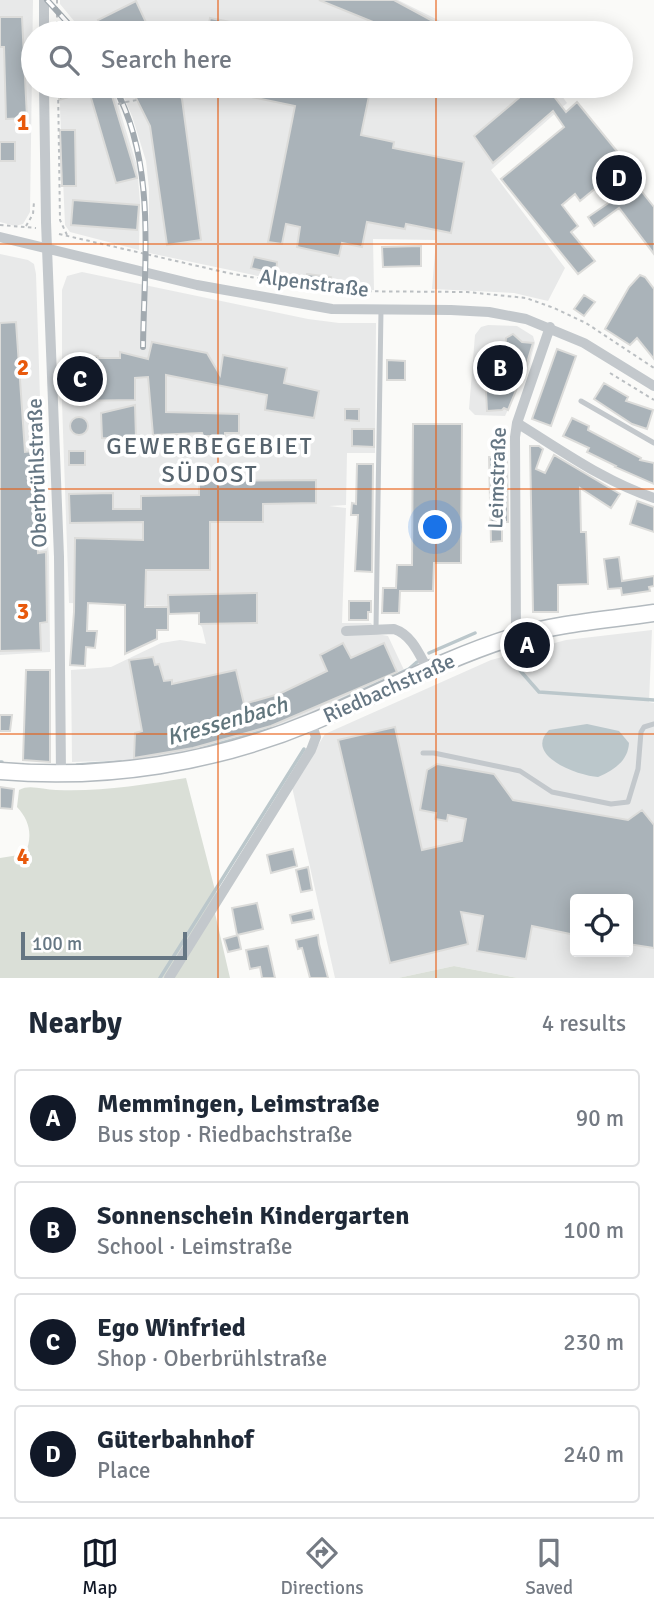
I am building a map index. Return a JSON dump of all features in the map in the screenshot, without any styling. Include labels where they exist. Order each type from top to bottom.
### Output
[{"type":"street","points":[[44,0],[44,21]]},
{"type":"street","name":"Oberbrühlstraße","points":[[44,98],[46,222],[60,570],[61,774]]},
{"type":"street","name":"Alpenstraße","points":[[0,237],[197,285],[332,309],[489,312],[526,319],[584,342],[654,386]]},
{"type":"street","name":"Leimstraße","points":[[516,636],[513,487],[517,423],[550,327]]},
{"type":"street","points":[[517,423],[602,475],[630,490],[654,498]]},
{"type":"street","name":"Riedbachstraße","points":[[0,771],[61,774],[141,768],[272,743],[311,723],[516,636],[654,613]]},
{"type":"street","points":[[346,631],[394,629],[407,636],[423,676]]},
{"type":"street","points":[[169,978],[311,750],[316,737],[311,723]]},
{"type":"lane","points":[[376,629],[381,310]]},
{"type":"lane","points":[[581,401],[654,443]]},
{"type":"lane","points":[[423,752],[520,771],[552,792],[619,804],[628,802],[638,769],[641,732],[644,727],[654,724]]},
{"type":"path","points":[[57,0],[57,21]]},
{"type":"path","name":"Alpenstraße","points":[[58,98],[60,220],[68,236],[228,273],[330,291],[467,292],[526,298],[586,323],[654,368]]},
{"type":"path","points":[[118,104],[137,100]]},
{"type":"path","points":[[0,225],[19,228],[26,226]]},
{"type":"shaded area","points":[[0,0],[33,0],[33,21],[21,21],[21,98],[32,98],[30,212],[23,224],[15,226],[0,222]]},
{"type":"shaded area","points":[[60,0],[398,0],[440,21],[74,21],[60,4]]},
{"type":"shaded area","points":[[60,98],[116,98],[137,166],[140,202],[139,250],[70,232],[65,225]]},
{"type":"shaded area","points":[[124,98],[563,98],[567,103],[491,170],[565,268],[548,301],[514,293],[432,289],[436,240],[373,239],[374,290],[330,289],[291,283],[149,253],[146,161]]},
{"type":"shaded area","points":[[0,254],[28,260],[34,264],[36,274],[43,491],[49,556],[50,652],[0,655]]},
{"type":"shaded area","points":[[82,272],[308,319],[339,323],[376,323],[375,453],[347,453],[346,505],[329,506],[346,508],[342,623],[371,623],[377,634],[388,636],[404,670],[285,725],[171,756],[72,762],[71,670],[111,667],[161,643],[180,640],[206,644],[198,613],[169,614],[168,606],[69,603],[62,403],[62,290],[67,276]]},
{"type":"shaded area","points":[[517,326],[533,336],[535,343],[530,362],[505,416],[475,415],[469,409],[475,335],[481,327]]},
{"type":"shaded area","points":[[652,630],[649,702],[654,703],[654,978],[518,978],[454,966],[398,978],[335,978],[292,787],[325,734],[491,660],[566,640]]},
{"type":"shaded area","points":[[587,724],[619,731],[629,743],[626,755],[619,764],[598,777],[567,769],[548,756],[543,748],[543,739],[549,730]]},
{"type":"shaded area","points":[[186,778],[216,894],[164,978],[0,978],[0,858],[25,854],[29,841],[27,823],[17,807],[19,790],[32,787],[56,790],[105,789]]},
{"type":"shaded area","points":[[214,909],[230,978],[173,978]]},
{"type":"shaded area","points":[[454,966],[518,978],[398,978]]},
{"type":"building","points":[[319,0],[394,0],[433,21],[371,21]]},
{"type":"building","points":[[136,1],[145,21],[98,21]]},
{"type":"building","points":[[0,17],[22,17],[21,98],[26,98],[27,118],[6,119],[4,47],[0,47]]},
{"type":"building","points":[[91,98],[113,98],[137,178],[116,183]]},
{"type":"building","points":[[136,98],[181,98],[201,240],[167,245],[150,126]]},
{"type":"building","points":[[256,98],[369,98],[361,135],[394,142],[393,148],[464,162],[451,233],[406,224],[405,229],[367,222],[362,247],[342,243],[339,256],[297,247],[300,227],[286,224],[282,244],[268,242],[295,106]]},
{"type":"building","points":[[519,98],[555,98],[566,112],[577,102],[625,161],[620,164],[654,207],[654,254],[619,208],[594,226],[588,217],[620,195],[607,179],[580,201],[575,194],[562,205],[578,226],[571,232],[595,261],[578,274],[501,179],[564,127],[553,111],[493,163],[474,136]]},
{"type":"building","points":[[60,130],[75,130],[76,186],[62,186]]},
{"type":"building","points":[[0,142],[15,142],[15,161],[0,161]]},
{"type":"building","points":[[73,200],[139,205],[137,230],[71,225]]},
{"type":"building","points":[[421,246],[421,266],[383,267],[382,247]]},
{"type":"building","points":[[254,257],[277,262],[276,274],[251,268]]},
{"type":"building","points":[[307,274],[331,277],[330,289],[306,285]]},
{"type":"building","points":[[640,275],[645,277],[654,289],[654,359],[637,338],[630,345],[605,329],[629,287]]},
{"type":"building","points":[[584,295],[595,302],[584,316],[574,309]]},
{"type":"building","points":[[16,322],[25,452],[33,451],[38,553],[46,552],[47,622],[40,623],[41,650],[0,651],[0,323]]},
{"type":"building","points":[[513,334],[522,342],[533,343],[526,366],[508,410],[504,408],[487,411],[486,391],[505,351],[506,338]]},
{"type":"building","points":[[152,342],[207,353],[220,375],[223,355],[287,368],[284,383],[319,391],[314,418],[265,410],[267,395],[166,375],[166,412],[239,414],[239,433],[225,433],[225,436],[203,436],[202,433],[153,435],[148,377],[135,378],[135,400],[71,401],[72,356],[120,358],[120,352],[148,359]]},
{"type":"building","points":[[557,349],[576,356],[551,426],[532,419]]},
{"type":"building","points":[[387,360],[405,361],[405,380],[387,380]]},
{"type":"building","points":[[604,383],[628,397],[626,401],[653,410],[647,429],[632,424],[594,399]]},
{"type":"building","points":[[135,405],[136,439],[102,438],[101,413]]},
{"type":"building","points":[[345,409],[359,409],[359,421],[345,420]]},
{"type":"building","points":[[79,417],[85,420],[88,426],[85,432],[79,435],[73,432],[70,426],[73,420]]},
{"type":"building","points":[[572,418],[589,426],[588,430],[641,458],[640,460],[654,463],[654,484],[615,467],[587,452],[589,448],[563,436]]},
{"type":"building","points":[[413,424],[462,424],[461,563],[434,563],[433,591],[400,591],[399,613],[382,613],[383,588],[396,588],[397,565],[412,565]]},
{"type":"building","points":[[352,429],[374,429],[374,447],[352,446]]},
{"type":"building","points":[[530,446],[543,449],[536,469],[545,473],[554,455],[620,494],[611,508],[580,488],[581,532],[586,532],[588,584],[558,585],[558,612],[533,612]]},
{"type":"building","points":[[69,451],[85,451],[85,465],[69,465]]},
{"type":"building","points":[[489,457],[507,457],[508,522],[502,522],[502,541],[491,542]]},
{"type":"building","points":[[357,464],[373,464],[372,572],[355,571],[358,515],[351,515],[352,503],[356,504]]},
{"type":"building","points":[[316,480],[316,503],[263,504],[263,522],[210,522],[210,570],[146,570],[145,607],[168,607],[168,630],[157,630],[157,639],[125,654],[125,605],[88,603],[87,631],[97,631],[95,648],[86,647],[85,666],[70,665],[75,538],[143,540],[143,522],[70,523],[69,494],[113,493],[113,509],[141,509],[141,496],[199,495],[199,481]]},
{"type":"building","points":[[637,501],[654,507],[654,532],[630,524]]},
{"type":"building","points":[[619,557],[622,581],[654,576],[654,586],[649,587],[650,591],[622,595],[621,588],[608,589],[604,559]]},
{"type":"building","points":[[257,593],[257,623],[199,624],[199,613],[169,614],[168,595]]},
{"type":"building","points":[[349,601],[371,601],[368,620],[349,620]]},
{"type":"building","points":[[343,643],[351,658],[384,643],[397,672],[271,726],[193,748],[134,758],[135,733],[142,731],[129,660],[153,657],[155,665],[159,664],[164,681],[172,680],[172,684],[236,670],[244,704],[279,694],[327,671],[320,655]]},
{"type":"building","points":[[26,670],[50,670],[50,762],[23,760]]},
{"type":"building","points":[[0,715],[12,715],[10,731],[0,731]]},
{"type":"building","points":[[395,727],[422,850],[462,841],[466,819],[448,815],[447,821],[435,819],[436,813],[420,810],[427,770],[437,764],[494,774],[513,800],[628,820],[642,810],[654,825],[654,948],[633,945],[633,894],[570,894],[570,934],[532,926],[526,959],[477,951],[483,916],[461,912],[468,944],[390,963],[338,740]]},
{"type":"building","points":[[0,787],[14,789],[12,809],[0,808]]},
{"type":"building","points":[[293,849],[297,866],[271,873],[267,855]]},
{"type":"building","points":[[308,867],[312,890],[301,892],[296,870]]},
{"type":"building","points":[[257,903],[263,929],[237,935],[232,908]]},
{"type":"building","points":[[312,910],[314,919],[292,923],[290,915]]},
{"type":"building","points":[[238,935],[241,949],[228,952],[224,939]]},
{"type":"building","points":[[318,935],[328,978],[310,978],[302,948],[298,949],[296,940]]},
{"type":"building","points":[[268,946],[275,978],[262,978],[260,967],[250,969],[246,950]]},
{"type":"waterway","name":"Kressenbach","points":[[429,653],[475,633]]},
{"type":"waterway","name":"Kressenbach","points":[[510,659],[539,692],[654,700]]},
{"type":"waterway","name":"Kressenbach","points":[[326,707],[409,669],[417,662]]},
{"type":"waterway","name":"Kressenbach","points":[[201,749],[271,729]]},
{"type":"waterway","points":[[160,978],[304,749]]},
{"type":"waterway","name":"Kressenbach","points":[[77,765],[121,762]]},
{"type":"railway","points":[[47,0],[66,21]]},
{"type":"railway","points":[[120,98],[137,148],[142,180],[146,247],[143,347]]},
{"type":"place","name":"Güterbahnhof","points":[[619,178]]},
{"type":"place","name":"Sonnenschein Kindergarten","points":[[500,368]]},
{"type":"place","name":"Ego Winfried","points":[[80,379]]},
{"type":"place","name":"Memmingen, Leimstraße","points":[[527,645]]},
{"type":"district","name":"GEWERBEGEBIET SÜDOST","points":[[210,460]]}]
